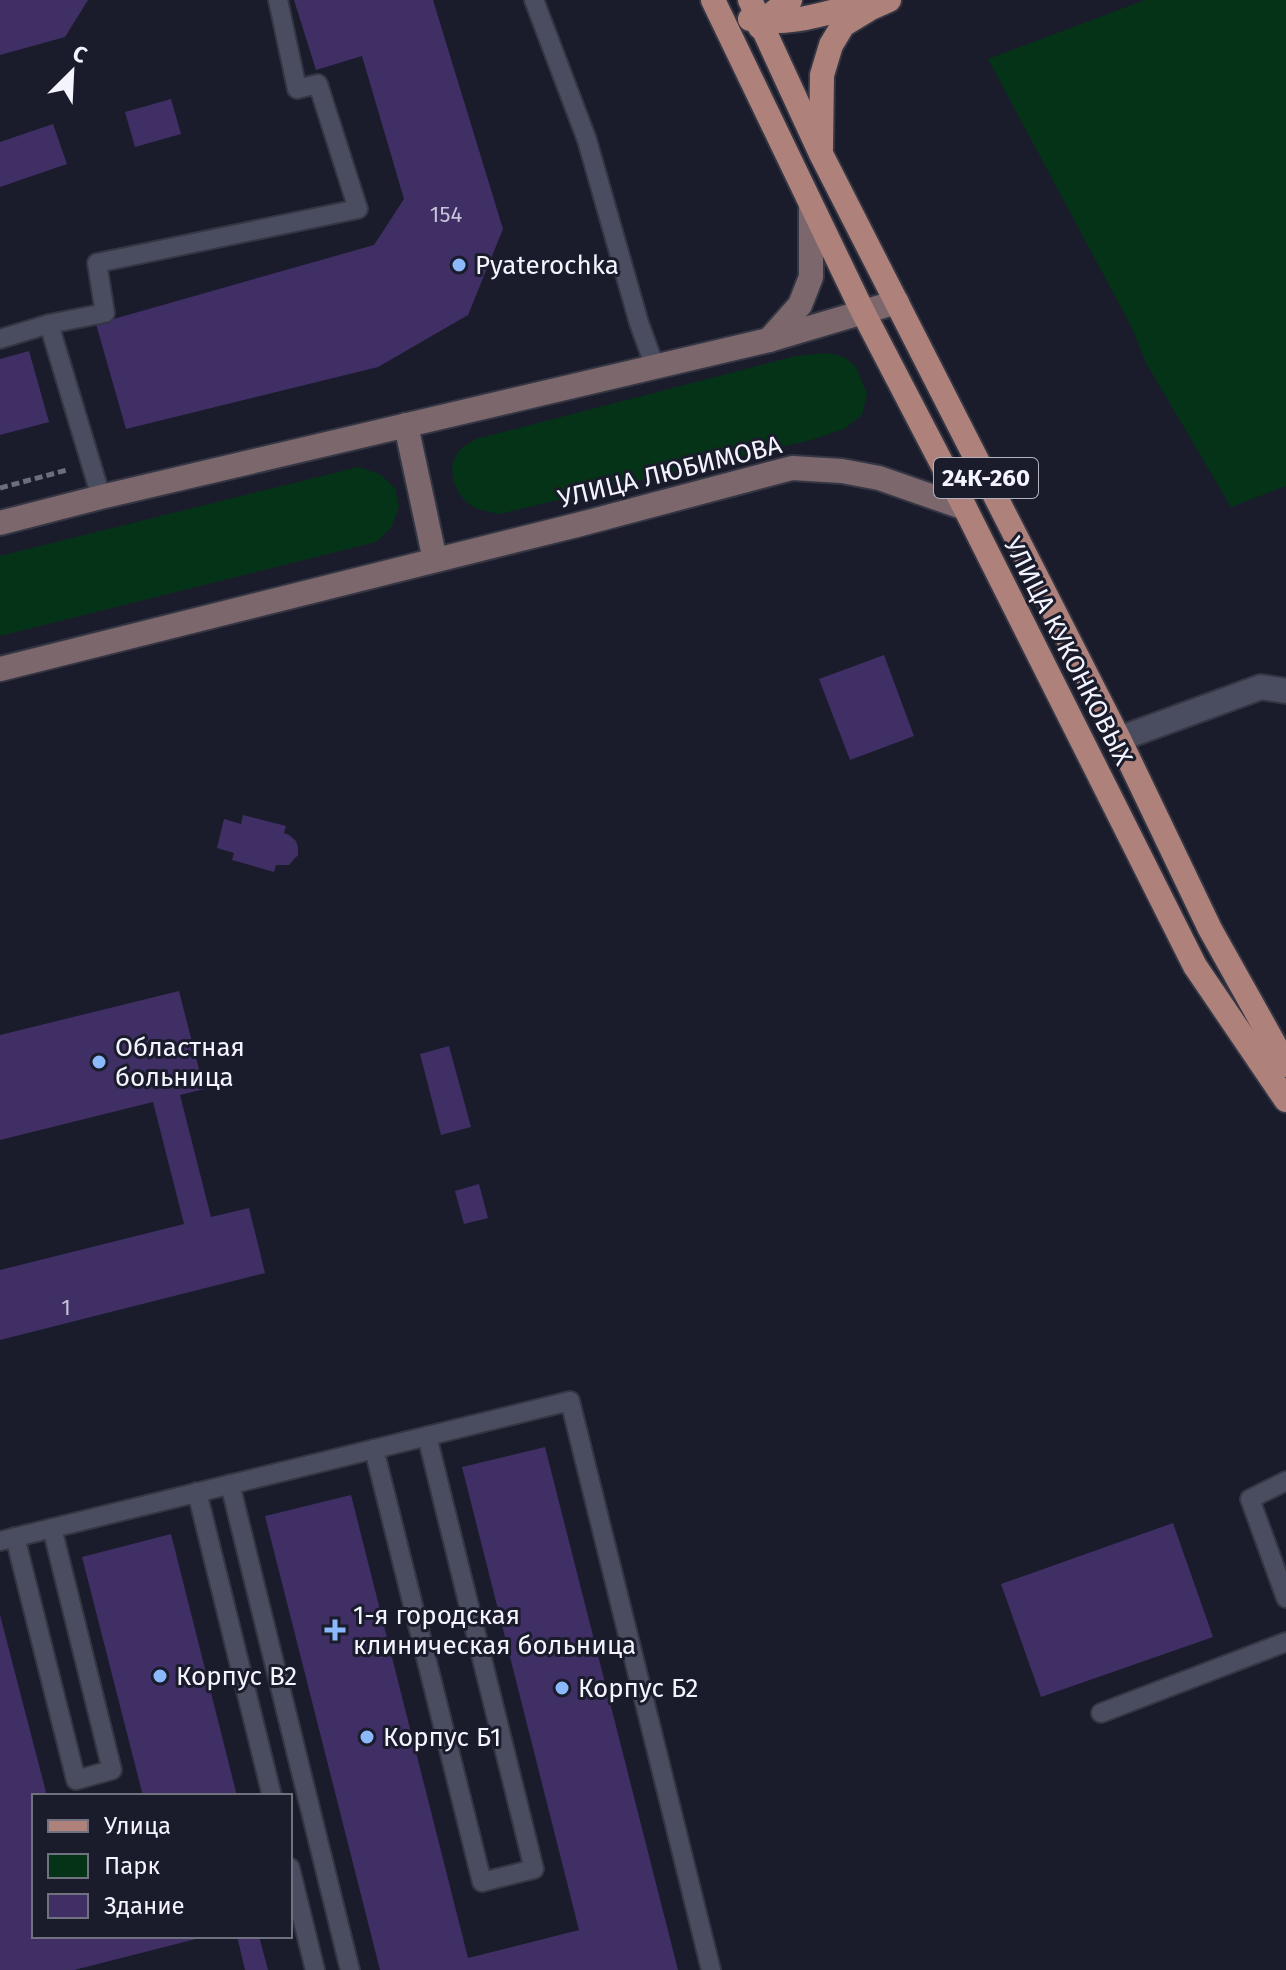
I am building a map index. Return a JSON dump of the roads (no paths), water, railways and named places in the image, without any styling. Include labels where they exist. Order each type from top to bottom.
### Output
[{"type":"main road","points":[[713,0],[726,14],[761,22],[794,21],[876,0]]},
{"type":"main road","name":"УЛИЦА КУКОНКОВЫХ","points":[[713,0],[863,312],[1195,966],[1286,1100]]},
{"type":"main road","name":"УЛИЦА КУКОНКОВЫХ","points":[[750,0],[821,154],[1119,739],[1210,929],[1286,1065]]},
{"type":"main road","points":[[773,126],[757,77],[757,45],[761,22],[790,0]]},
{"type":"main road","points":[[821,154],[822,75],[831,45],[843,25],[889,0]]},
{"type":"main road","points":[[769,340],[800,305],[811,277],[811,205]]},
{"type":"main road","points":[[0,523],[769,340],[897,302]]},
{"type":"main road","points":[[406,425],[435,560]]},
{"type":"main road","name":"УЛИЦА ЛЮБИМОВА","points":[[0,669],[792,468],[842,471],[879,478],[965,508]]},
{"type":"street","points":[[1119,739],[1261,687],[1286,691]]},
{"type":"lane","points":[[0,339],[49,324],[105,313],[97,263],[358,209],[318,84],[297,89],[278,0]]},
{"type":"lane","points":[[534,0],[587,140],[639,323],[655,367]]},
{"type":"lane","points":[[49,324],[101,497]]},
{"type":"lane","points":[[52,1528],[112,1770],[76,1780],[8,1539],[52,1528],[197,1492],[570,1401],[711,1970]]},
{"type":"lane","points":[[374,1449],[482,1882],[521,1873],[534,1869],[427,1436]]},
{"type":"lane","points":[[1286,1481],[1250,1499],[1286,1598]]},
{"type":"lane","points":[[230,1484],[350,1970]]},
{"type":"lane","points":[[197,1492],[272,1794]]},
{"type":"lane","points":[[1101,1713],[1286,1642]]},
{"type":"lane","points":[[292,1876],[315,1970]]},
{"type":"place","name":"Pyaterochka","points":[[459,265]]},
{"type":"place","name":"Областная больница","points":[[99,1062]]},
{"type":"place","name":"1-я городская клиническая больница","points":[[335,1630]]},
{"type":"place","name":"Корпус В2","points":[[160,1676]]},
{"type":"place","name":"Корпус Б2","points":[[562,1688]]},
{"type":"place","name":"Корпус Б1","points":[[367,1737]]}]
